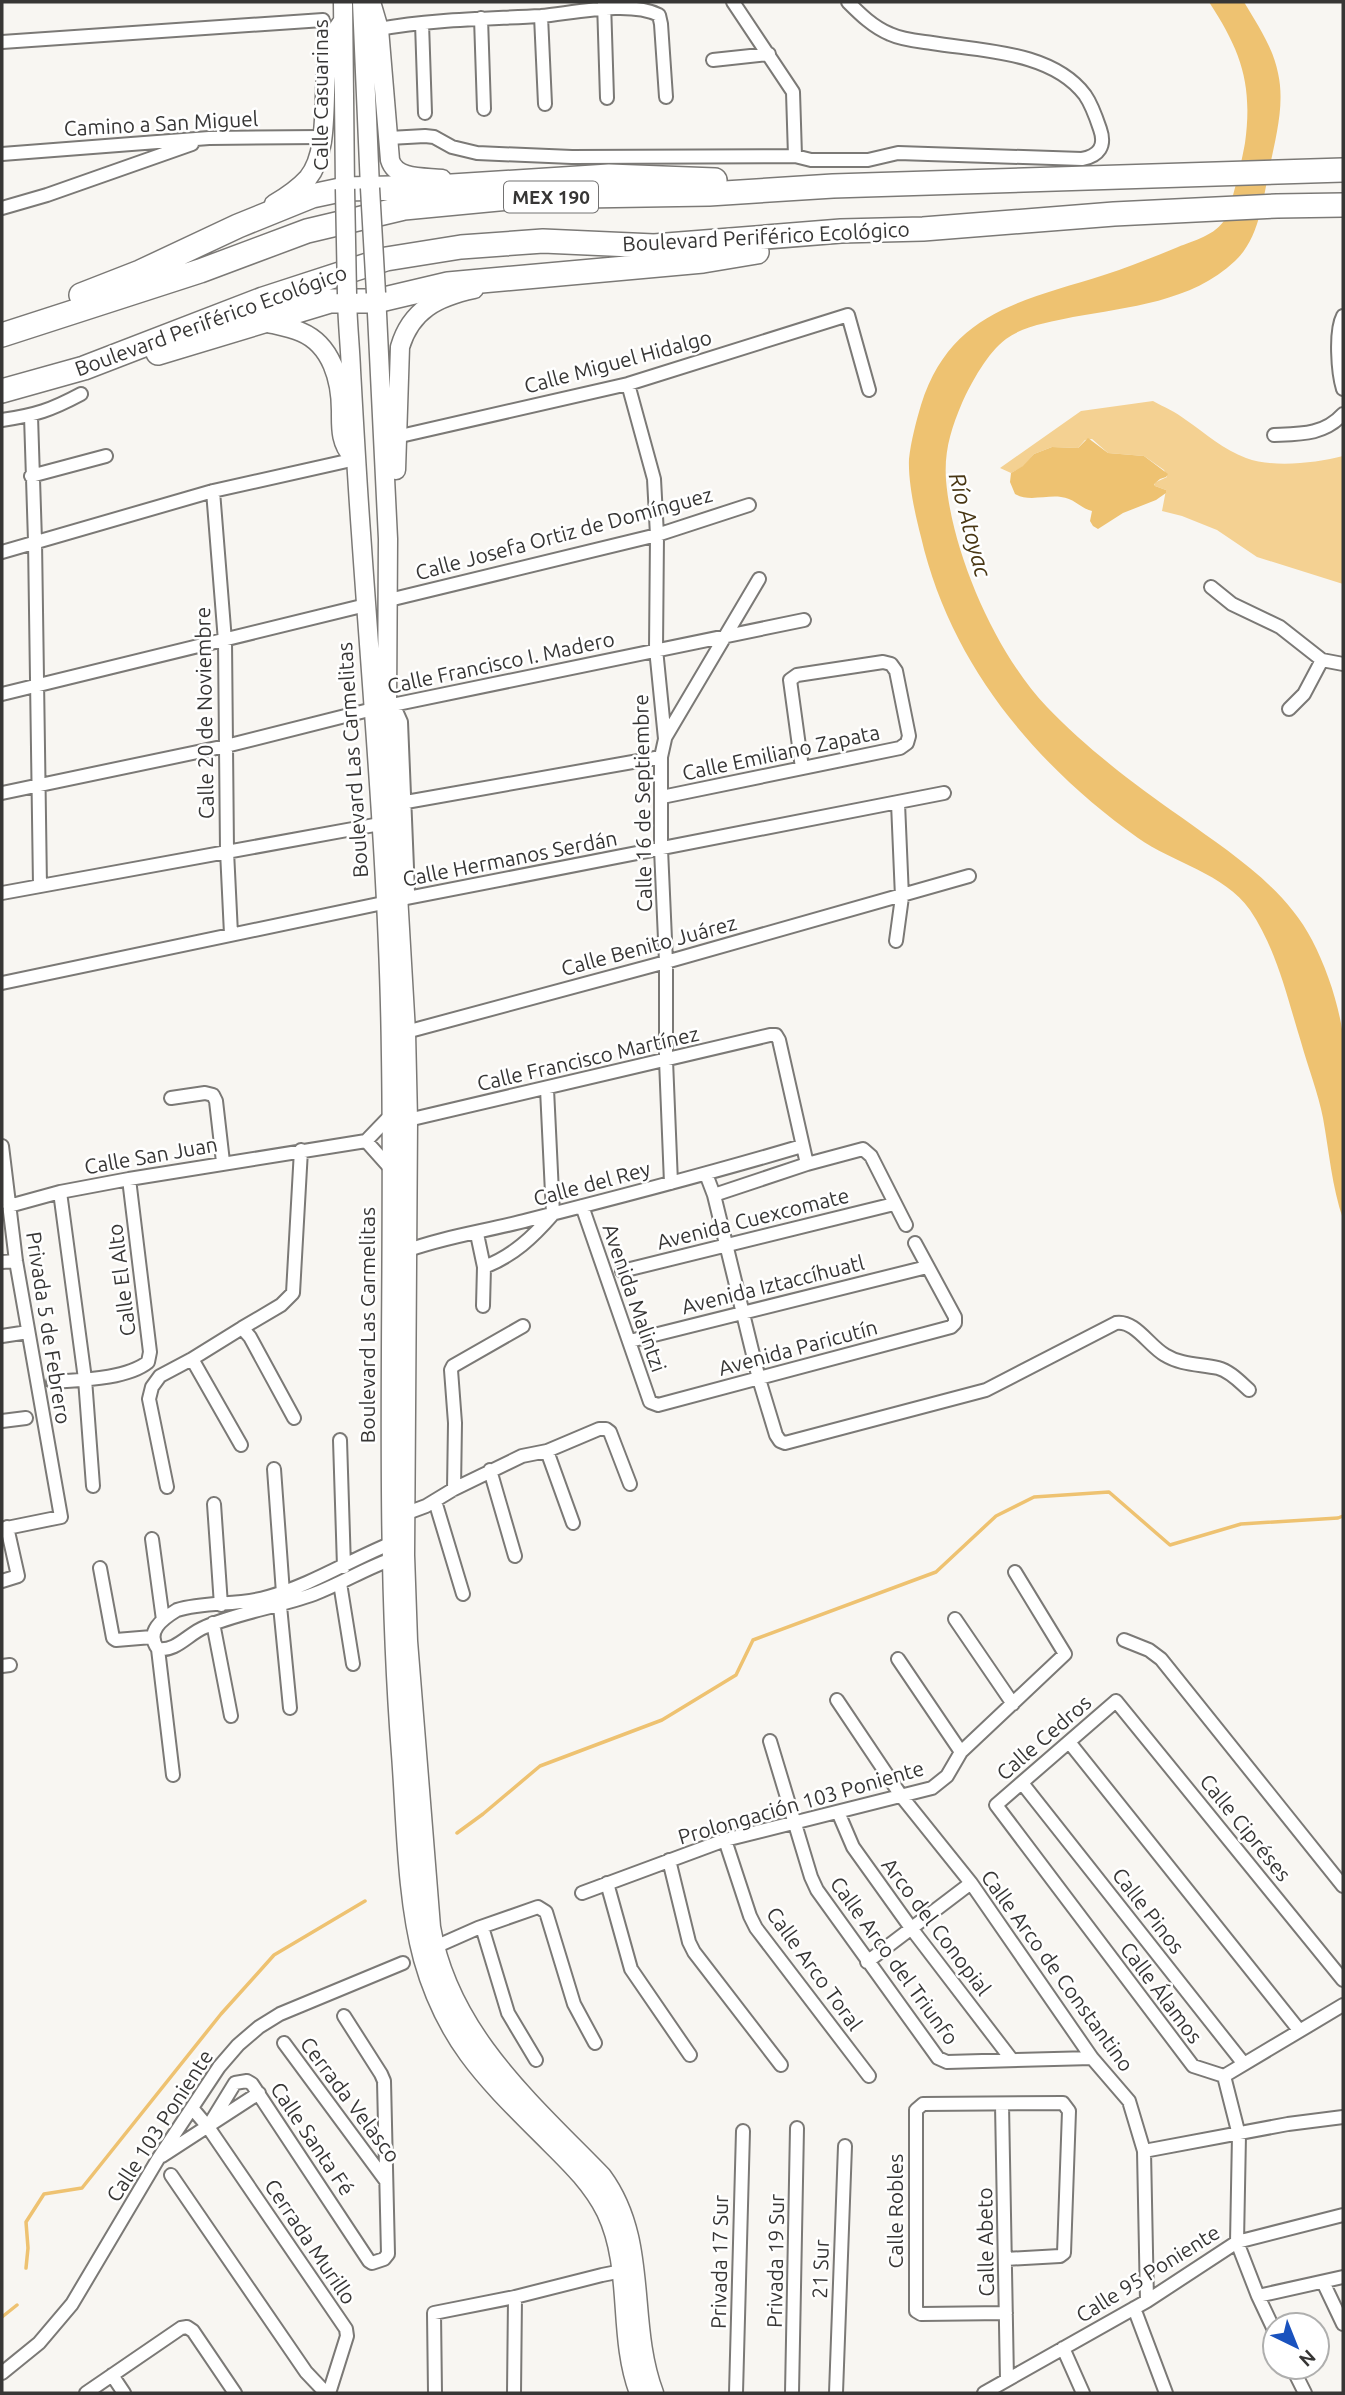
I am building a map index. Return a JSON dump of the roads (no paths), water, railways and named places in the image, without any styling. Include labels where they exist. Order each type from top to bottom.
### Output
[{"type":"highway","name":"MEX 190","points":[[2,335],[200,271],[307,231],[404,208],[520,197],[709,194],[833,186],[1343,170]]},
{"type":"highway","points":[[2,320],[71,299],[312,196],[345,189],[436,187],[609,176],[833,186]]},
{"type":"highway","name":"Boulevard Periférico Ecológico","points":[[2,391],[84,368],[263,299],[399,257],[461,247],[543,241],[654,246],[1114,214],[1343,205]]},
{"type":"highway","points":[[84,368],[170,350],[347,297],[376,297],[448,284],[560,272],[702,261],[780,248],[841,232]]},
{"type":"main road","name":"Calle Casuarinas","points":[[343,2],[345,189]]},
{"type":"main road","name":"Boulevard Las Carmelitas","points":[[362,2],[388,539],[389,600],[380,708],[380,824],[406,1032],[399,1118],[391,1169],[399,1254]]},
{"type":"main road","points":[[371,2],[379,29],[393,169],[400,173],[480,184]]},
{"type":"main road","points":[[238,226],[290,194],[310,176],[322,137],[330,44],[343,21]]},
{"type":"main road","name":"Boulevard Las Carmelitas","points":[[345,189],[347,297],[356,459],[366,605],[380,708],[391,902],[391,1054],[399,1118],[399,1548],[435,1947],[448,1986],[479,2043],[504,2075],[602,2176],[624,2214],[622,2272],[627,2347],[639,2393]]},
{"type":"main road","points":[[388,539],[395,522],[400,347],[410,323],[418,314],[444,298],[465,291],[560,272]]},
{"type":"main road","points":[[264,322],[304,333],[330,360],[341,390],[341,435],[344,444],[356,459]]},
{"type":"main road","name":"Boulevard Las Carmelitas","points":[[399,1548],[393,1650],[413,1902],[422,1954],[447,2022],[475,2066],[582,2175],[634,2252],[640,2336],[654,2393]]},
{"type":"street","points":[[379,2],[379,29],[481,18],[541,16],[605,5],[650,10],[659,15],[666,97]]},
{"type":"street","points":[[733,2],[793,92],[795,156]]},
{"type":"street","points":[[389,138],[434,137],[452,146],[477,153],[572,157],[795,156],[811,160],[868,160],[898,153],[1082,159],[1093,157],[1101,149],[1102,135],[1093,108],[1084,94],[1072,82],[1047,67],[1021,57],[891,35],[864,18],[848,2]]},
{"type":"street","points":[[605,5],[607,97]]},
{"type":"street","points":[[541,16],[545,104]]},
{"type":"street","points":[[481,18],[484,109]]},
{"type":"street","points":[[2,42],[323,20]]},
{"type":"street","points":[[422,23],[425,113]]},
{"type":"street","points":[[713,60],[769,54]]},
{"type":"street","name":"Camino a San Miguel","points":[[2,154],[209,138],[322,137]]},
{"type":"street","points":[[2,208],[47,195],[209,138]]},
{"type":"street","name":"Calle Miguel Hidalgo","points":[[396,437],[628,384],[848,315],[869,390]]},
{"type":"street","points":[[1343,316],[1339,332],[1340,377],[1343,389]]},
{"type":"street","name":"Calle 16 de Septiembre","points":[[628,384],[654,480],[657,535],[656,649],[665,739],[661,757],[662,849],[671,1183]]},
{"type":"street","points":[[2,420],[51,410],[81,394]]},
{"type":"street","points":[[1274,435],[1311,433],[1328,427],[1343,414]]},
{"type":"street","points":[[31,416],[40,886]]},
{"type":"street","points":[[31,476],[106,456]]},
{"type":"street","points":[[2,552],[213,491],[356,459]]},
{"type":"street","name":"Calle 20 de Noviembre","points":[[213,491],[225,641],[227,852],[231,934]]},
{"type":"street","name":"Calle Josefa Ortiz de Domínguez","points":[[389,600],[657,535],[749,505]]},
{"type":"street","points":[[665,739],[759,579]]},
{"type":"street","points":[[1211,587],[1232,604],[1280,626],[1322,660],[1343,664]]},
{"type":"street","points":[[2,694],[366,605]]},
{"type":"street","name":"Calle Francisco I. Madero","points":[[2,793],[226,746],[380,708],[804,620]]},
{"type":"street","points":[[1289,709],[1304,694],[1322,660]]},
{"type":"street","name":"Calle Emiliano Zapata","points":[[662,797],[900,748],[907,743],[909,736],[895,671],[891,664],[883,662],[797,675],[790,680],[802,768]]},
{"type":"street","name":"Boulevard Las Carmelitas","points":[[380,708],[397,713],[401,722],[406,802],[408,892],[391,902]]},
{"type":"street","points":[[406,802],[661,757]]},
{"type":"street","name":"Calle Hermanos Serdán","points":[[2,983],[231,934],[944,793]]},
{"type":"street","points":[[896,941],[902,897],[898,803]]},
{"type":"street","points":[[2,893],[380,824]]},
{"type":"street","name":"Calle Benito Juárez","points":[[406,1032],[902,897],[969,876]]},
{"type":"street","name":"Calle Francisco Martínez","points":[[399,1118],[547,1089],[776,1035],[802,1146]]},
{"type":"street","points":[[484,1267],[513,1253],[553,1214],[547,1089]]},
{"type":"street","points":[[171,1098],[205,1093],[213,1095],[223,1162]]},
{"type":"street","points":[[391,1169],[366,1141],[399,1118]]},
{"type":"street","name":"Calle San Juan","points":[[9,1206],[60,1192],[223,1162],[366,1141]]},
{"type":"street","name":"Privada 5 de Febrero","points":[[2,1146],[16,1261],[61,1517],[4,1528]]},
{"type":"street","points":[[802,1146],[807,1164]]},
{"type":"street","name":"Calle del Rey","points":[[399,1254],[419,1246],[477,1234],[802,1146]]},
{"type":"street","points":[[714,1195],[807,1164],[863,1149],[871,1156],[906,1226]]},
{"type":"street","points":[[167,1487],[149,1399],[152,1387],[160,1376],[281,1304],[293,1293],[301,1150]]},
{"type":"street","points":[[706,1174],[714,1195],[776,1436],[785,1443],[986,1390],[1116,1323],[1124,1322],[1169,1358],[1219,1368],[1249,1390]]},
{"type":"street","name":"Calle El Alto","points":[[53,1382],[85,1380],[138,1370],[148,1362],[150,1352],[130,1179]]},
{"type":"street","points":[[60,1192],[85,1380],[93,1486]]},
{"type":"street","name":"Avenida Cuexcomate","points":[[622,1271],[894,1204]]},
{"type":"street","name":"Avenida Malintzi","points":[[582,1206],[650,1402]]},
{"type":"street","points":[[477,1234],[484,1267],[483,1306]]},
{"type":"street","points":[[915,1243],[926,1267]]},
{"type":"street","points":[[2,1262],[16,1261]]},
{"type":"street","name":"Avenida Iztaccíhuatl","points":[[630,1341],[926,1267]]},
{"type":"street","name":"Avenida Paricutín","points":[[650,1402],[658,1405],[944,1329],[955,1323],[953,1311],[926,1267]]},
{"type":"street","points":[[454,1489],[455,1423],[451,1370],[453,1366],[523,1326]]},
{"type":"street","points":[[242,1328],[250,1336],[294,1418]]},
{"type":"street","points":[[2,1336],[28,1332]]},
{"type":"street","points":[[192,1359],[241,1445]]},
{"type":"street","points":[[2,1422],[26,1418]]},
{"type":"street","points":[[398,1516],[435,1501],[522,1455],[547,1451],[600,1429],[610,1432],[630,1484]]},
{"type":"street","points":[[340,1440],[344,1567]]},
{"type":"street","points":[[547,1451],[573,1523]]},
{"type":"street","points":[[274,1469],[289,1708]]},
{"type":"street","points":[[490,1470],[515,1556]]},
{"type":"street","points":[[435,1501],[463,1594]]},
{"type":"street","points":[[214,1504],[221,1605]]},
{"type":"street","points":[[2,1581],[19,1576],[4,1528]]},
{"type":"street","points":[[152,1539],[163,1620],[155,1643],[173,1776]]},
{"type":"street","points":[[163,1620],[185,1608],[281,1599],[344,1567],[399,1548]]},
{"type":"street","points":[[100,1567],[111,1635],[116,1640],[155,1643],[163,1650],[175,1647],[199,1629],[213,1623],[281,1599],[340,1583],[399,1548]]},
{"type":"street","name":"Prolongación 103 Poniente","points":[[582,1893],[725,1840],[902,1797],[939,1784],[961,1752],[1065,1654],[1015,1572]]},
{"type":"street","points":[[340,1583],[353,1664]]},
{"type":"street","points":[[956,1619],[1013,1704]]},
{"type":"street","points":[[213,1623],[231,1716]]},
{"type":"street","points":[[1124,1640],[1149,1650],[1161,1659],[1343,1886]]},
{"type":"street","points":[[898,1659],[961,1752]]},
{"type":"street","name":"Calle Arco de Constantino","points":[[837,1700],[902,1797],[971,1883],[1092,2058],[1129,2101],[1144,2151],[1147,2301]]},
{"type":"street","name":"Calle Cedros","points":[[996,1805],[1116,1700]]},
{"type":"street","name":"Calle Cipréses","points":[[1116,1700],[1343,1980]]},
{"type":"street","name":"Calle Arco del Triunfo","points":[[770,1741],[817,1890],[867,1962],[942,2061],[1092,2058]]},
{"type":"street","points":[[1069,1742],[1299,2030]]},
{"type":"street","name":"Calle Pinos","points":[[1022,1783],[1244,2064]]},
{"type":"street","name":"Calle Álamos","points":[[996,1805],[1189,2063],[1224,2076]]},
{"type":"street","name":"Arco del Conopial","points":[[838,1812],[853,1846],[911,1928],[1012,2060]]},
{"type":"street","name":"Calle Arco Toral","points":[[725,1840],[756,1928],[869,2076]]},
{"type":"street","points":[[670,1860],[689,1942],[694,1952],[781,2065]]},
{"type":"street","points":[[867,1962],[971,1883]]},
{"type":"street","points":[[607,1884],[631,1969],[690,2056]]},
{"type":"street","points":[[435,1947],[538,1907],[546,1913],[575,2004],[595,2043]]},
{"type":"street","points":[[482,1927],[508,2013],[536,2060]]},
{"type":"street","name":"Calle 103 Poniente","points":[[2,2373],[39,2343],[72,2304],[158,2159],[219,2067],[237,2045],[279,2014],[403,1963]]},
{"type":"street","points":[[1265,2311],[1237,2242],[1239,2134],[1224,2076],[1343,2006]]},
{"type":"street","points":[[344,2015],[384,2081],[386,2181]]},
{"type":"street","name":"Cerrada Velasco","points":[[284,2043],[386,2181]]},
{"type":"street","name":"Calle Santa Fé","points":[[208,2127],[235,2083],[247,2081],[259,2094],[372,2263],[384,2259],[388,2254],[386,2181]]},
{"type":"street","points":[[158,2159],[259,2094]]},
{"type":"street","points":[[1002,2104],[1063,2103],[1067,2106],[1069,2124],[1065,2253],[1060,2256],[1005,2259]]},
{"type":"street","name":"Calle Robles","points":[[1002,2104],[923,2104],[916,2110],[915,2305],[916,2311],[921,2314],[1006,2313]]},
{"type":"street","name":"Calle Abeto","points":[[1002,2104],[1007,2380]]},
{"type":"street","name":"Cerrada Murillo","points":[[171,2175],[306,2372],[327,2392],[330,2390],[347,2336],[346,2329],[208,2127],[192,2108]]},
{"type":"street","points":[[1144,2151],[1288,2124],[1343,2117]]},
{"type":"street","name":"Privada 19 Sur","points":[[792,2393],[797,2129]]},
{"type":"street","name":"Privada 17 Sur","points":[[736,2393],[743,2131]]},
{"type":"street","name":"21 Sur","points":[[836,2393],[845,2146]]},
{"type":"street","name":"Calle 95 Poniente","points":[[989,2392],[1147,2301],[1237,2242],[1343,2215]]},
{"type":"street","points":[[435,2393],[434,2313],[515,2297],[602,2274],[622,2272]]},
{"type":"street","points":[[1258,2296],[1343,2277]]},
{"type":"street","points":[[1323,2282],[1343,2324]]},
{"type":"street","points":[[514,2393],[515,2297]]},
{"type":"street","points":[[1134,2308],[1166,2393]]},
{"type":"street","points":[[86,2393],[181,2328],[187,2327],[193,2331],[235,2393]]},
{"type":"street","points":[[1063,2348],[1083,2393]]},
{"type":"street","points":[[112,2375],[124,2393]]},
{"type":"waterway","points":[[457,1833],[540,1766],[662,1720],[736,1675],[753,1640],[936,1572],[996,1516],[1034,1497],[1109,1492],[1170,1545],[1241,1524],[1343,1516]]},
{"type":"waterway","points":[[26,2268],[26,2222],[44,2194],[82,2188],[221,2014],[274,1955],[365,1901]]},
{"type":"waterway","points":[[2,2317],[17,2305]]},
{"type":"water label","name":"Río Atoyac","points":[[970,525]]}]
